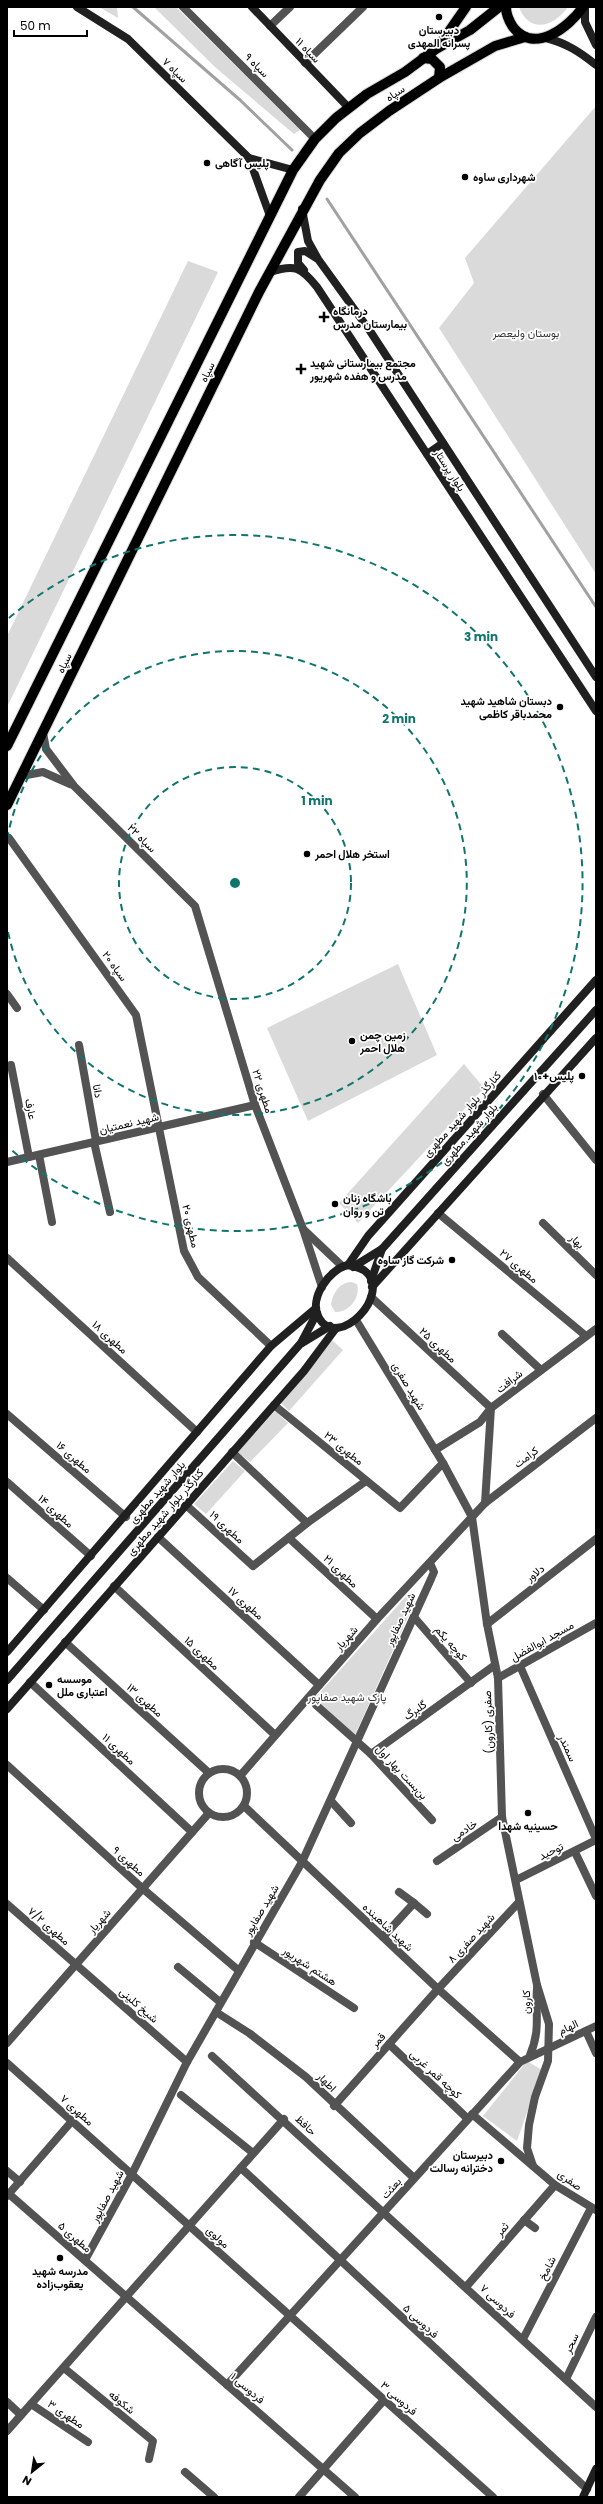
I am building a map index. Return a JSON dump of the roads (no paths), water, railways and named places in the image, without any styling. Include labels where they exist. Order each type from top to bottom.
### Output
[{"type":"main road","points":[[436,49],[451,32],[466,7]]},
{"type":"main road","name":"سپاه","points":[[7,746],[293,170],[316,139],[349,108],[436,49],[470,30],[499,7]]},
{"type":"main road","points":[[506,7],[510,23],[516,31],[525,37]]},
{"type":"main road","points":[[546,38],[569,24],[584,7]]},
{"type":"main road","name":"سپاه","points":[[7,805],[302,209],[339,153],[360,133],[439,78],[495,46],[525,37],[546,38]]},
{"type":"main road","points":[[423,58],[437,62],[440,67],[439,78]]},
{"type":"street","name":"سپاه ۷","points":[[77,7],[128,39],[249,158],[270,216]]},
{"type":"street","name":"سپاه ۹","points":[[183,7],[316,139]]},
{"type":"street","name":"سپاه ۱۱","points":[[252,7],[349,108]]},
{"type":"street","points":[[270,26],[290,7]]},
{"type":"street","points":[[305,63],[363,7]]},
{"type":"street","points":[[584,7],[585,22],[596,45]]},
{"type":"street","points":[[546,38],[561,42],[579,51],[596,65]]},
{"type":"street","name":"سپاه ۷","points":[[249,158],[293,170]]},
{"type":"street","name":"بلوار پرستار","points":[[302,209],[308,241],[318,259],[370,331],[596,677]]},
{"type":"street","name":"بلوار پرستار","points":[[318,259],[305,251],[298,252],[298,263],[317,287],[596,711]]},
{"type":"street","points":[[270,272],[292,267],[304,270]]},
{"type":"street","points":[[427,454],[443,443]]},
{"type":"street","points":[[43,733],[46,749],[74,786]]},
{"type":"street","points":[[21,776],[43,772],[74,786]]},
{"type":"street","name":"سپاه ۲۲","points":[[74,786],[195,906]]},
{"type":"street","name":"سپاه ۲۰","points":[[9,838],[136,1015],[160,1127]]},
{"type":"street","name":"مطهری ۲۲","points":[[195,906],[255,1105],[303,1229],[348,1266]]},
{"type":"street","name":"کنارگذر بلوار شهید مطهری","points":[[348,1266],[368,1236],[596,980]]},
{"type":"street","points":[[7,994],[17,1008]]},
{"type":"street","name":"بلوار شهید مطهری","points":[[372,1284],[382,1249],[596,1010]]},
{"type":"street","points":[[372,1284],[438,1214],[543,1094],[596,1038]]},
{"type":"street","name":"دانا","points":[[79,1045],[95,1142],[110,1212]]},
{"type":"street","name":"عارف","points":[[11,1065],[29,1157]]},
{"type":"street","points":[[543,1094],[596,1160]]},
{"type":"street","name":"شهید نعمتیان","points":[[7,1162],[255,1105]]},
{"type":"street","name":"مطهری ۲۰","points":[[160,1127],[184,1252],[198,1277],[271,1346]]},
{"type":"street","points":[[39,1155],[52,1222]]},
{"type":"street","name":"مطهری ۲۷","points":[[438,1214],[586,1336]]},
{"type":"street","name":"بهار","points":[[543,1224],[596,1275]]},
{"type":"street","points":[[303,1229],[322,1287],[317,1310],[324,1324],[333,1327]]},
{"type":"street","points":[[322,1287],[348,1266],[382,1249]]},
{"type":"street","name":"مطهری ۱۸","points":[[7,1258],[197,1432]]},
{"type":"street","points":[[301,1343],[333,1327],[346,1325],[356,1320],[363,1312],[371,1297],[372,1284],[364,1271],[348,1266]]},
{"type":"street","name":"مطهری ۲۵","points":[[371,1297],[491,1408]]},
{"type":"street","points":[[7,1652],[126,1517],[271,1346],[317,1310]]},
{"type":"street","name":"بلوار شهید مطهری","points":[[7,1680],[301,1343],[317,1310]]},
{"type":"street","name":"شهید صفری","points":[[356,1320],[443,1463]]},
{"type":"street","name":"کنارگذر بلوار شهید مطهری","points":[[7,1709],[304,1371],[333,1327]]},
{"type":"street","name":"شرافت","points":[[435,1450],[480,1422],[491,1408],[596,1329]]},
{"type":"street","points":[[502,1334],[541,1370]]},
{"type":"street","name":"مطهری ۲۳","points":[[274,1405],[400,1508],[443,1463]]},
{"type":"street","points":[[485,1503],[491,1408]]},
{"type":"street","name":"مطهری ۱۶","points":[[7,1414],[126,1517]]},
{"type":"street","name":"کرامت","points":[[472,1517],[485,1503],[596,1418]]},
{"type":"street","points":[[232,1452],[307,1523]]},
{"type":"street","name":"صفری (کارون)","points":[[443,1463],[472,1517],[487,1624],[498,1678],[502,1817],[537,1985]]},
{"type":"street","points":[[289,1538],[366,1480]]},
{"type":"street","name":"مطهری ۱۴","points":[[7,1482],[91,1556]]},
{"type":"street","name":"مطهری ۱۹","points":[[186,1505],[253,1566],[289,1538]]},
{"type":"street","name":"شهریار","points":[[240,1776],[377,1619],[472,1517]]},
{"type":"street","name":"مطهری ۱۷","points":[[158,1537],[320,1685]]},
{"type":"street","name":"مطهری ۲۱","points":[[289,1538],[377,1619]]},
{"type":"street","name":"دلاور","points":[[487,1624],[596,1539]]},
{"type":"street","name":"شهید صفاپور","points":[[85,2260],[132,2174],[187,2062],[254,1942],[302,1862],[356,1740],[434,1572],[430,1563]]},
{"type":"street","points":[[7,1578],[44,1610]]},
{"type":"street","name":"مطهری ۱۵","points":[[114,1586],[275,1735]]},
{"type":"street","name":"کوچه یکم","points":[[414,1617],[471,1683]]},
{"type":"street","name":"مسجد ابوالفضل","points":[[498,1678],[596,1623]]},
{"type":"street","name":"مطهری ۱۳","points":[[66,1642],[209,1773]]},
{"type":"street","name":"گلبرگ","points":[[371,1754],[495,1665]]},
{"type":"street","name":"سمندر","points":[[520,1666],[596,1840]]},
{"type":"street","name":"مطهری ۱۱","points":[[30,1682],[192,1832]]},
{"type":"street","name":"بن‌بست بهار اول","points":[[316,1705],[371,1754],[432,1820]]},
{"type":"street","name":"مطهری ۹","points":[[7,1765],[142,1888],[238,1970]]},
{"type":"street","points":[[225,1769],[240,1776],[247,1792],[244,1806],[234,1815],[226,1818],[208,1813],[200,1803],[198,1791],[201,1783],[209,1773],[225,1769]]},
{"type":"street","points":[[330,1801],[351,1823]]},
{"type":"street","name":"شهید شاهبنده","points":[[244,1806],[438,1989],[520,2062]]},
{"type":"street","name":"شهریار","points":[[7,2043],[208,1813]]},
{"type":"street","name":"خادمی","points":[[437,1861],[502,1817]]},
{"type":"street","name":"توحید","points":[[516,1880],[596,1840]]},
{"type":"street","points":[[574,1852],[596,1896]]},
{"type":"street","points":[[399,1892],[427,1914]]},
{"type":"street","name":"شهید صفری ۸","points":[[438,1989],[519,1902]]},
{"type":"street","points":[[383,1937],[414,1903]]},
{"type":"street","name":"مطهری ۷/۲","points":[[7,1904],[76,1964]]},
{"type":"street","name":"هشتم شهریور","points":[[254,1942],[354,2008]]},
{"type":"street","name":"شیخ کلینی","points":[[76,1964],[187,2062]]},
{"type":"street","points":[[178,1967],[220,2002]]},
{"type":"street","name":"کارون","points":[[533,2166],[527,2148],[528,2125],[535,2097],[548,2061],[550,2048],[548,2015],[537,1985]]},
{"type":"street","name":"کارون","points":[[530,2055],[538,2031],[535,2007],[537,1985]]},
{"type":"street","name":"قمر","points":[[334,2106],[438,1989]]},
{"type":"street","name":"اطهار","points":[[216,2012],[280,2056],[306,2077],[334,2106],[414,2178]]},
{"type":"street","name":"الهام","points":[[530,2055],[550,2048],[596,2026]]},
{"type":"street","points":[[586,2031],[596,2053]]},
{"type":"street","name":"کوچه قمر غربی","points":[[389,2044],[470,2117],[511,2147]]},
{"type":"street","name":"بعثت","points":[[227,2385],[508,2075],[520,2062],[530,2055]]},
{"type":"street","name":"حافظ","points":[[212,2056],[284,2119],[384,2212]]},
{"type":"street","name":"مطهری ۷","points":[[7,2062],[132,2174]]},
{"type":"street","points":[[181,2095],[253,2154]]},
{"type":"street","points":[[7,2431],[284,2119]]},
{"type":"street","points":[[8,2195],[72,2121]]},
{"type":"street","points":[[511,2147],[528,2141]]},
{"type":"street","name":"صفری","points":[[511,2147],[555,2185],[594,2209]]},
{"type":"street","name":"فردوسی ۵","points":[[241,2168],[585,2493]]},
{"type":"street","points":[[7,2170],[20,2182]]},
{"type":"street","name":"مولوی","points":[[132,2174],[290,2316]]},
{"type":"street","name":"ثمر","points":[[466,2287],[555,2185]]},
{"type":"street","name":"مطهری ۵","points":[[8,2195],[126,2297]]},
{"type":"street","name":"شامخ","points":[[523,2339],[594,2209]]},
{"type":"street","name":"فردوسی ۷","points":[[384,2212],[596,2407]]},
{"type":"street","points":[[524,2220],[535,2228]]},
{"type":"street","name":"فردوسی ۱","points":[[126,2297],[355,2497]]},
{"type":"street","name":"فردوسی ۳","points":[[290,2316],[492,2497]]},
{"type":"street","name":"سحر","points":[[566,2379],[596,2317]]},
{"type":"street","name":"شکوفه","points":[[64,2368],[153,2441],[149,2459]]},
{"type":"street","points":[[299,2497],[384,2400]]},
{"type":"street","points":[[7,2402],[22,2415]]},
{"type":"street","name":"مطهری ۳","points":[[31,2404],[88,2442]]},
{"type":"street","points":[[585,2493],[596,2469]]},
{"type":"street","points":[[185,2472],[214,2497]]},
{"type":"waterway","points":[[133,7],[240,100],[292,150]]},
{"type":"waterway","points":[[327,199],[596,607]]},
{"type":"place","name":"دبیرستان پسرانه المهدی","points":[[439,17]]},
{"type":"place","name":"پلیس آگاهی","points":[[207,163]]},
{"type":"place","name":"شهرداری ساوه","points":[[465,177]]},
{"type":"place","name":"درمانگاه بیمارستان مدرس","points":[[324,317]]},
{"type":"place","name":"مجتمع بیمارستانی شهید مدرس و هفده شهریور","points":[[301,369]]},
{"type":"place","name":"دبستان شاهید شهید محمدباقر کاظمی","points":[[560,707]]},
{"type":"place","name":"استخر هلال احمر","points":[[307,854]]},
{"type":"place","name":"زمین چمن هلال احمر","points":[[352,1041]]},
{"type":"place","name":"پلیس+۱۰","points":[[582,1076]]},
{"type":"place","name":"باشگاه زنان تن و روان","points":[[335,1204]]},
{"type":"place","name":"شرکت گاز ساوه","points":[[452,1260]]},
{"type":"place","name":"موسسه اعتباری ملل","points":[[49,1685]]},
{"type":"place","name":"حسینیه شهدا","points":[[528,1813]]},
{"type":"place","name":"دبیرستان دخترانه رسالت","points":[[501,2161]]},
{"type":"place","name":"مدرسه شهید یعقوب‌زاده","points":[[60,2258]]},
{"type":"park label","name":"بوستان ولیعصر","points":[[526,333]]},
{"type":"park label","name":"پارک شهید صفاپور","points":[[347,1697]]}]
